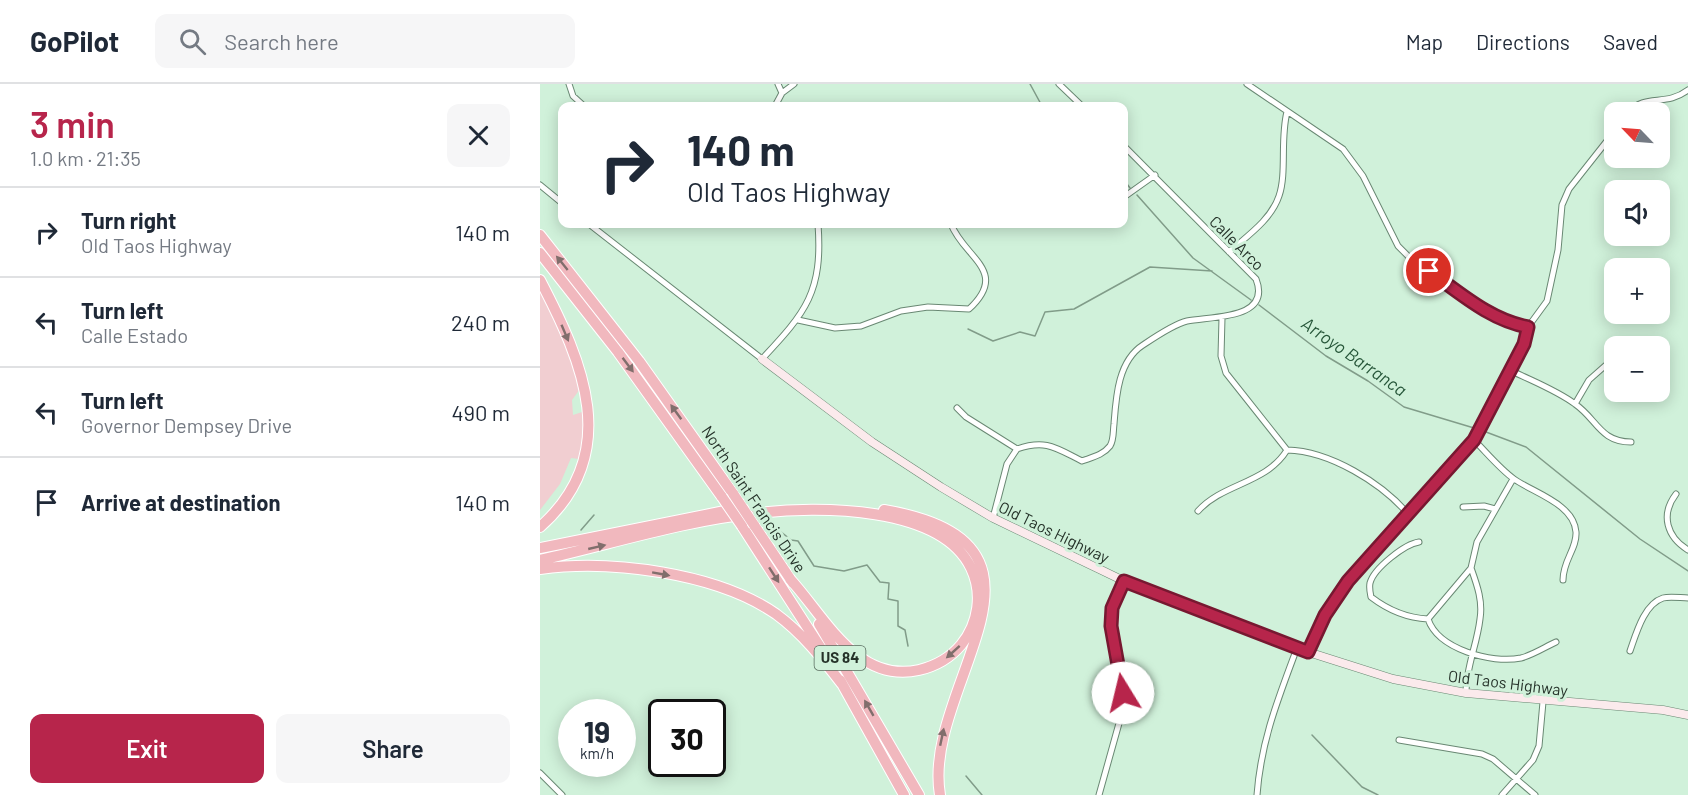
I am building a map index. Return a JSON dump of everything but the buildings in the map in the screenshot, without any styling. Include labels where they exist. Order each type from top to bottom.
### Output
[{"type":"highway","name":"North Saint Francis Drive","points":[[540,235],[639,361],[734,495],[847,670],[919,795]]},
{"type":"highway","name":"North Saint Francis Drive","points":[[540,253],[624,360],[742,526],[842,684],[904,795]]},
{"type":"highway","points":[[540,280],[572,349],[590,412],[588,444],[579,473],[561,504],[540,527]]},
{"type":"highway","points":[[540,548],[720,511],[774,504],[826,504],[885,510],[921,518],[945,528],[960,538],[974,556],[982,576],[986,601],[981,627],[941,738],[938,770],[940,795]]},
{"type":"highway","points":[[540,560],[724,518],[757,513],[830,511],[920,525],[952,543],[964,556],[974,577],[978,599],[974,622],[958,648],[941,662],[912,671],[883,669],[864,661],[842,643],[790,579]]},
{"type":"highway","points":[[540,569],[577,566],[634,570],[711,584],[744,596],[776,614],[804,638],[842,684]]},
{"type":"street","points":[[569,84],[573,96],[580,102]]},
{"type":"street","points":[[777,84],[782,93]]},
{"type":"street","points":[[777,102],[782,93],[794,84]]},
{"type":"street","points":[[1059,84],[1078,102]]},
{"type":"street","points":[[1247,84],[1343,150],[1363,177],[1398,246],[1410,258],[1485,311],[1510,324],[1528,327]]},
{"type":"street","points":[[1645,102],[1670,100],[1688,90]]},
{"type":"street","points":[[1229,252],[1259,226],[1280,195],[1283,127],[1287,112]]},
{"type":"street","points":[[1308,652],[1325,615],[1348,581],[1474,440],[1512,371],[1524,344],[1528,327],[1547,301],[1558,250],[1562,205],[1569,189],[1604,145]]},
{"type":"street","name":"Calle Arco","points":[[1017,448],[1033,443],[1047,443],[1082,461],[1103,453],[1112,443],[1116,387],[1126,366],[1140,346],[1186,321],[1222,318],[1245,311],[1254,304],[1259,293],[1256,279],[1211,237],[1155,175],[1128,150]]},
{"type":"street","points":[[1128,194],[1155,175]]},
{"type":"street","points":[[540,185],[558,200]]},
{"type":"street","name":"Old Taos Highway","points":[[594,228],[872,442],[993,518],[1124,581],[1297,648],[1394,680],[1466,693],[1543,702],[1662,710],[1688,715]]},
{"type":"street","points":[[762,359],[798,320],[811,298],[817,274],[818,228]]},
{"type":"street","points":[[798,320],[835,328],[861,326],[901,311],[928,307],[969,309],[979,300],[986,276],[982,265],[957,238],[953,228]]},
{"type":"street","points":[[1222,318],[1221,356],[1226,373],[1287,450]]},
{"type":"street","points":[[1575,404],[1589,380],[1604,367]]},
{"type":"street","points":[[1512,371],[1575,404],[1606,437],[1617,442],[1631,442]]},
{"type":"street","points":[[957,408],[966,417],[1017,448],[1007,464],[993,518]]},
{"type":"street","points":[[1474,440],[1513,479],[1557,504],[1576,529],[1576,541],[1563,567],[1563,580]]},
{"type":"street","points":[[1198,511],[1206,502],[1220,493],[1264,474],[1279,462],[1287,450]]},
{"type":"street","points":[[1287,450],[1302,450],[1347,468],[1397,501],[1409,515]]},
{"type":"street","points":[[1428,619],[1472,568],[1478,542],[1513,479]]},
{"type":"street","points":[[1676,494],[1669,504],[1667,527],[1676,542],[1688,550]]},
{"type":"street","points":[[1463,507],[1484,506],[1495,509]]},
{"type":"street","points":[[1419,542],[1408,544],[1400,550],[1372,576],[1369,586],[1371,597],[1381,604],[1401,614],[1428,619]]},
{"type":"street","points":[[1466,693],[1472,653],[1481,618],[1480,594],[1472,568]]},
{"type":"street","points":[[1099,795],[1123,709],[1123,693],[1111,626],[1112,608],[1124,581]]},
{"type":"street","points":[[1630,651],[1639,625],[1650,609],[1663,598],[1688,598]]},
{"type":"street","points":[[1428,619],[1431,628],[1441,640],[1472,653],[1504,659],[1520,658],[1556,642]]},
{"type":"street","points":[[1257,795],[1259,763],[1267,728],[1297,648]]},
{"type":"street","points":[[1503,795],[1533,760],[1539,746],[1543,702]]},
{"type":"street","points":[[1399,740],[1482,754],[1493,759],[1535,795]]},
{"type":"street","points":[[540,773],[562,795]]},
{"type":"shaded area","points":[[540,289],[566,343],[580,389],[572,400],[573,415],[582,412],[585,421],[579,459],[571,458],[560,484],[540,510]]},
{"type":"waterway","name":"Arroyo Barranca","points":[[1030,84],[1040,102]]},
{"type":"waterway","name":"Arroyo Barranca","points":[[1137,195],[1193,258],[1251,300]]},
{"type":"waterway","points":[[968,329],[993,341],[1020,332],[1035,336],[1045,312],[1074,309],[1150,267],[1212,271]]},
{"type":"waterway","name":"Arroyo Barranca","points":[[1259,305],[1326,356],[1368,381],[1404,407],[1474,428]]},
{"type":"waterway","name":"Arroyo Barranca","points":[[1486,432],[1526,447],[1640,539],[1688,571]]},
{"type":"waterway","points":[[581,530],[594,515]]},
{"type":"waterway","points":[[780,531],[791,540],[798,541],[814,566],[844,571],[867,565],[880,582],[889,583],[888,599],[898,601],[898,626],[905,630],[908,646]]},
{"type":"waterway","points":[[1312,735],[1362,787],[1378,795]]},
{"type":"waterway","points":[[966,776],[982,795]]},
{"type":"route","points":[[1123,693],[1111,626],[1112,608],[1124,581],[1308,652],[1325,615],[1348,581],[1474,440],[1512,371],[1524,344],[1528,327],[1510,324],[1485,311],[1429,271]]}]
